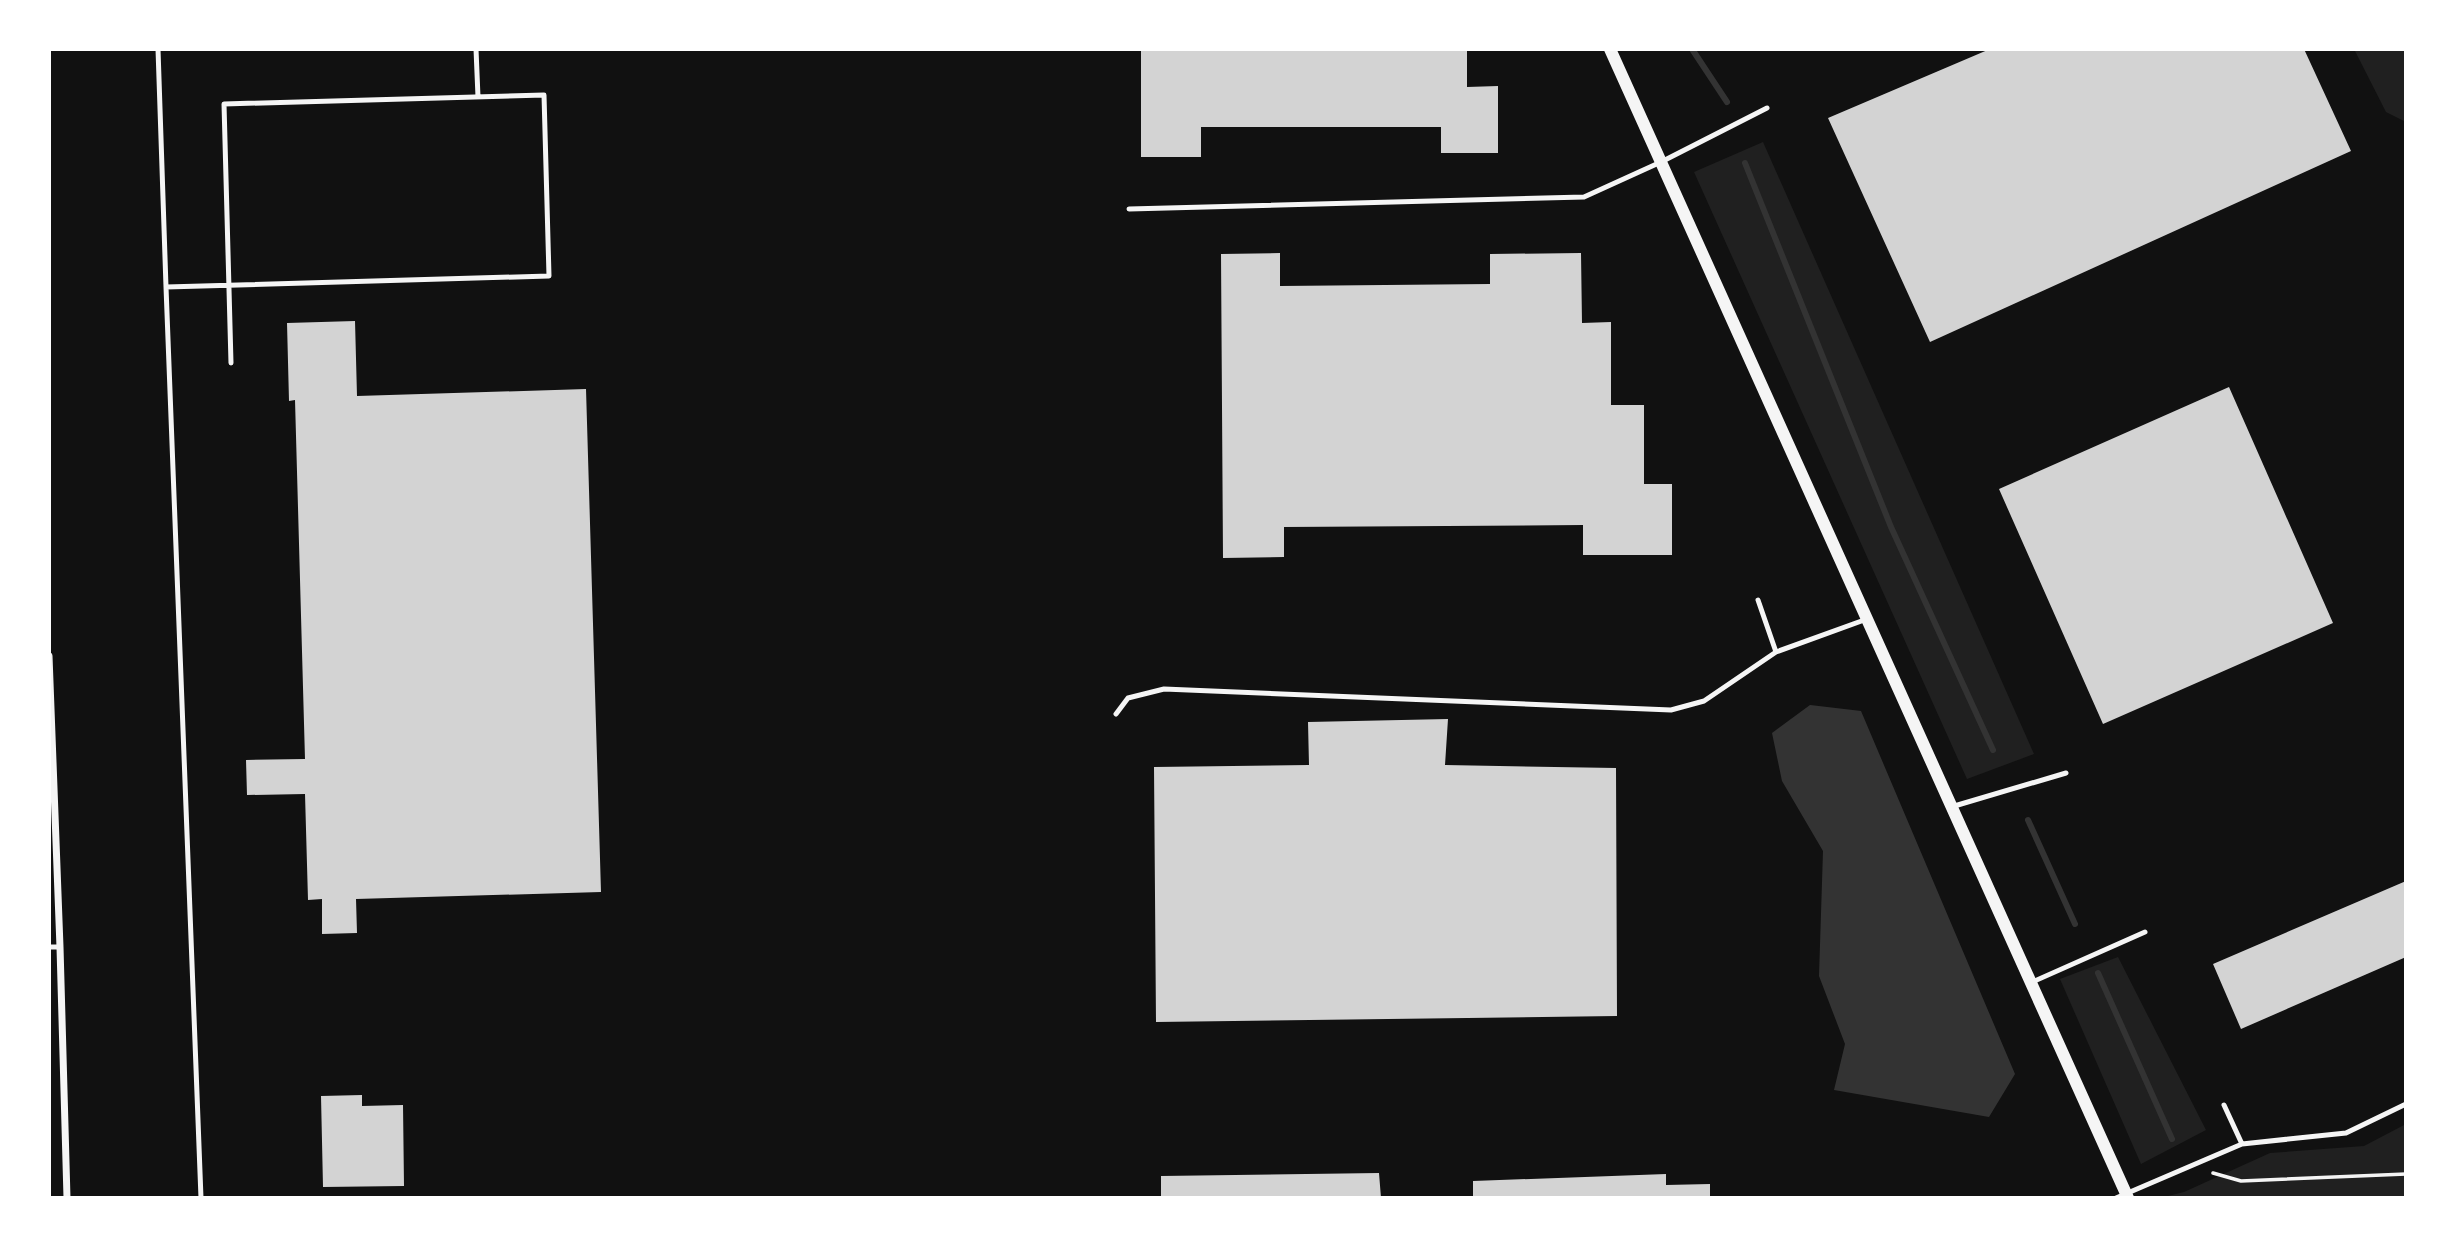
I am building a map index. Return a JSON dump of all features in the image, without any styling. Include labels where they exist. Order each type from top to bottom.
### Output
[{"type":"street","points":[[1610,49],[2030,983],[2123,1197]]},
{"type":"street","points":[[49,656],[61,947],[67,1198]]},
{"type":"lane","points":[[159,49],[201,1198]]},
{"type":"lane","points":[[476,49],[478,97]]},
{"type":"lane","points":[[166,287],[229,285],[549,276],[544,95],[224,104],[229,285],[231,363]]},
{"type":"lane","points":[[1129,209],[1584,197],[1661,162],[1767,108]]},
{"type":"lane","points":[[1758,600],[1776,652]]},
{"type":"lane","points":[[1116,714],[1128,698],[1164,689],[1671,710],[1704,701],[1776,652],[1867,620]]},
{"type":"lane","points":[[1951,807],[2066,773]]},
{"type":"lane","points":[[2030,983],[2145,932]]},
{"type":"lane","points":[[49,947],[61,947]]},
{"type":"lane","points":[[2123,1197],[2242,1144],[2346,1133],[2406,1104]]},
{"type":"lane","points":[[2224,1105],[2242,1144]]},
{"type":"path","points":[[2190,1167],[2241,1181],[2406,1174]]},
{"type":"shaded area","points":[[2354,49],[2406,49],[2406,122],[2386,112]]},
{"type":"shaded area","points":[[1763,142],[2034,754],[1967,779],[1694,172]]},
{"type":"shaded area","points":[[1810,705],[1861,711],[2015,1074],[1989,1117],[1834,1090],[1845,1044],[1819,976],[1823,851],[1782,781],[1772,733]]},
{"type":"shaded area","points":[[2118,957],[2206,1130],[2141,1164],[2060,979]]},
{"type":"shaded area","points":[[2406,1124],[2406,1198],[2168,1196],[2184,1192],[2270,1153],[2364,1146]]},
{"type":"building","points":[[1141,49],[1467,49],[1467,87],[1498,86],[1498,153],[1441,153],[1441,127],[1201,127],[1201,157],[1141,157]]},
{"type":"building","points":[[1990,49],[2304,49],[2351,151],[1930,342],[1828,118]]},
{"type":"building","points":[[1280,253],[1280,286],[1490,284],[1490,254],[1581,253],[1582,323],[1611,322],[1611,405],[1644,405],[1644,484],[1672,484],[1672,555],[1583,555],[1583,525],[1284,527],[1284,557],[1223,558],[1221,254]]},
{"type":"building","points":[[355,321],[357,396],[586,389],[601,892],[356,899],[357,933],[322,934],[322,899],[308,900],[305,794],[247,795],[246,760],[305,759],[295,400],[289,401],[287,323]]},
{"type":"building","points":[[2229,387],[2333,623],[2103,724],[1999,489]]},
{"type":"building","points":[[1448,719],[1445,765],[1616,768],[1617,1016],[1156,1022],[1154,767],[1309,765],[1308,722]]},
{"type":"building","points":[[2406,881],[2406,957],[2241,1029],[2213,964]]},
{"type":"building","points":[[362,1095],[362,1106],[403,1105],[404,1186],[323,1187],[321,1096]]},
{"type":"building","points":[[1379,1173],[1381,1198],[1161,1198],[1161,1176]]},
{"type":"building","points":[[1666,1174],[1666,1185],[1710,1184],[1710,1198],[1473,1198],[1473,1181]]},
{"type":"waterway","points":[[1692,49],[1727,102]]},
{"type":"waterway","points":[[1745,163],[1891,527],[1993,750]]},
{"type":"waterway","points":[[2028,820],[2075,924]]},
{"type":"waterway","points":[[2098,973],[2172,1139]]}]
